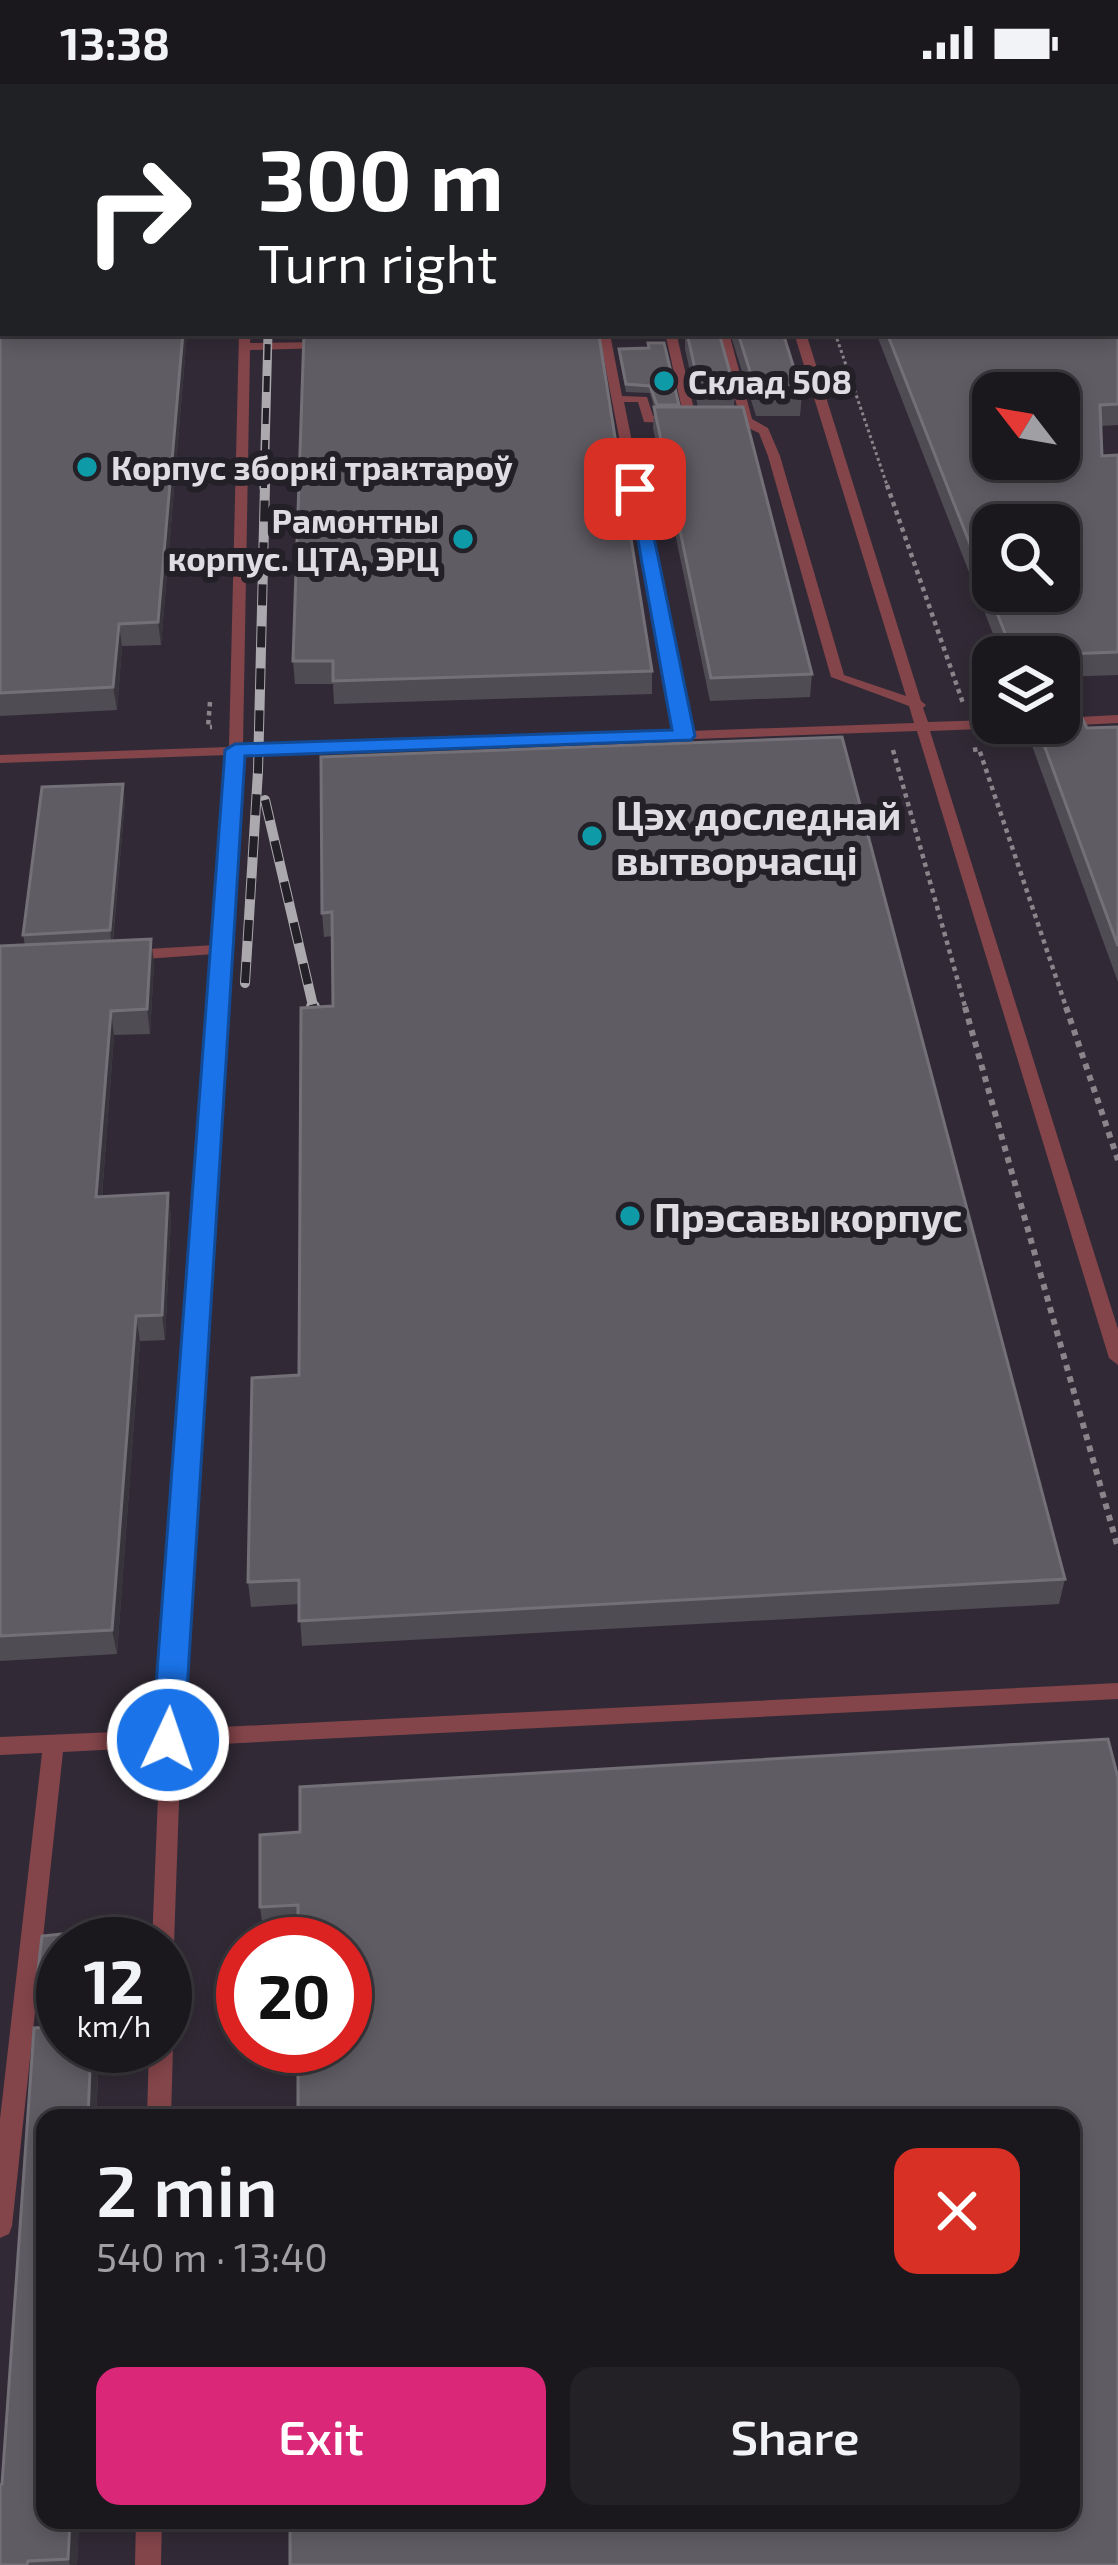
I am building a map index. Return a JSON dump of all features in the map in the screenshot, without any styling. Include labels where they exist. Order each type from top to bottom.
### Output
[{"type":"lane","points":[[537,338],[570,336]]},
{"type":"lane","points":[[604,336],[684,736]]},
{"type":"lane","points":[[674,336],[690,418],[693,424],[711,423]]},
{"type":"lane","points":[[724,336],[747,421]]},
{"type":"lane","points":[[801,336],[1118,1358]]},
{"type":"lane","points":[[164,1917],[168,1740],[235,750],[245,340],[335,345]]},
{"type":"lane","points":[[617,399],[643,399],[648,420],[690,418]]},
{"type":"lane","points":[[729,422],[747,421],[764,431],[838,676],[919,705]]},
{"type":"lane","points":[[1080,721],[1118,719]]},
{"type":"lane","points":[[0,759],[971,726]]},
{"type":"lane","points":[[111,956],[222,949]]},
{"type":"lane","points":[[0,1746],[1118,1691]]},
{"type":"lane","points":[[0,2226],[53,1744]]},
{"type":"lane","points":[[159,2109],[160,2073]]},
{"type":"lane","points":[[148,2565],[149,2529]]},
{"type":"path","points":[[837,336],[1118,1160]]},
{"type":"path","points":[[892,743],[1118,1548]]},
{"type":"path","points":[[894,752],[980,749]]},
{"type":"shaded area","points":[[0,336],[1118,336],[1118,2565],[0,2565]]},
{"type":"building","name":"Корпус зборкі трактароў","points":[[0,336],[183,336],[158,622],[119,624],[113,687],[0,693]]},
{"type":"building","name":"Рамонтны корпус. ЦТА, ЭРЦ","points":[[304,336],[599,336],[652,671],[333,681],[333,661],[293,661]]},
{"type":"building","points":[[688,336],[720,336],[735,391],[700,391]]},
{"type":"building","points":[[739,336],[784,336],[802,394],[757,394]]},
{"type":"building","points":[[888,336],[1118,336],[1118,404],[1100,405],[1102,456],[1118,455],[1118,652],[1080,653],[1080,636],[1006,636],[997,612],[1080,612],[1080,504],[972,504],[972,549]]},
{"type":"building","points":[[648,343],[664,343],[679,405],[657,405],[650,386],[626,384],[619,349],[649,348]]},
{"type":"building","points":[[654,407],[743,407],[812,674],[711,678]]},
{"type":"building","points":[[1080,718],[1087,728],[1118,727],[1118,946],[1044,744],[1080,744]]},
{"type":"building","name":"Прэсавы корпус","points":[[842,737],[1065,1579],[299,1621],[299,1580],[248,1582],[252,1378],[299,1375],[301,1008],[333,1006],[332,912],[322,913],[321,757]]},
{"type":"building","points":[[123,784],[110,930],[23,935],[42,787]]},
{"type":"building","points":[[151,939],[147,1009],[111,1011],[96,1197],[168,1193],[162,1315],[136,1316],[112,1630],[0,1636],[0,946]]},
{"type":"building","points":[[1108,1739],[1118,1778],[1118,2565],[290,2565],[290,2529],[1080,2529],[1080,2109],[298,2109],[298,2073],[372,2073],[372,1917],[298,1917],[298,1905],[260,1907],[260,1835],[300,1832],[300,1787]]},
{"type":"building","points":[[36,2028],[36,2073],[90,2073],[88,2109],[36,2109],[36,2529],[70,2529],[68,2559],[0,2565]]},
{"type":"railway","points":[[264,488],[268,336]]},
{"type":"railway","points":[[245,983],[258,771],[265,485]]},
{"type":"railway","points":[[265,800],[314,1010]]},
{"type":"railway","points":[[313,1007],[318,1026]]},
{"type":"place","name":"Склад 508","points":[[664,381]]},
{"type":"place","name":"Корпус зборкі трактароў","points":[[87,467]]},
{"type":"place","name":"Рамонтны корпус. ЦТА, ЭРЦ","points":[[463,539]]},
{"type":"place","name":"Цэх доследнай вытворчасці","points":[[592,836]]},
{"type":"place","name":"Прэсавы корпус","points":[[630,1216]]},
{"type":"route","points":[[168,1740],[235,750],[684,736],[635,489]]}]
